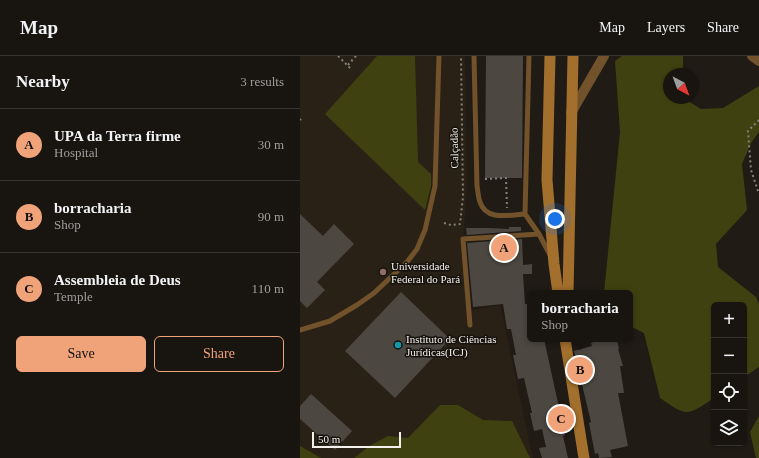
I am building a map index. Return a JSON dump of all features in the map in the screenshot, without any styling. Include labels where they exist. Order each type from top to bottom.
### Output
[{"type":"main road","points":[[550,56],[547,180],[558,290]]},
{"type":"main road","points":[[568,290],[573,56]]},
{"type":"main road","points":[[566,342],[567,357],[584,458]]},
{"type":"street","points":[[572,113],[604,56]]},
{"type":"street","points":[[752,56],[759,61]]},
{"type":"lane","points":[[300,330],[330,321],[358,305],[374,293],[402,267],[417,249],[425,230],[435,186],[439,56]]},
{"type":"lane","points":[[474,56],[477,186],[479,201],[482,207],[490,214],[499,216],[525,214]]},
{"type":"lane","points":[[530,56],[525,214],[539,234],[554,264]]},
{"type":"lane","points":[[470,325],[463,239],[539,234]]},
{"type":"path","points":[[338,56],[352,70]]},
{"type":"path","points":[[348,65],[356,56]]},
{"type":"path","name":"Calçadão","points":[[444,223],[451,225],[460,224],[463,197],[461,56]]},
{"type":"path","points":[[759,120],[748,131],[751,170],[759,194]]},
{"type":"shaded area","name":"Universidade Federal do Pará","points":[[300,56],[465,56],[467,188],[463,239],[469,311],[500,305],[533,458],[300,458]]},
{"type":"green space","points":[[377,56],[415,56],[418,162],[431,174],[431,186],[425,210],[325,114]]},
{"type":"green space","points":[[622,56],[683,56],[683,68],[663,68],[663,104],[693,104],[701,109],[723,108],[759,86],[759,132],[751,143],[742,164],[747,210],[716,244],[718,267],[756,297],[759,304],[759,367],[747,375],[747,302],[711,302],[711,400],[692,411],[687,412],[676,409],[660,398],[644,333],[633,328],[633,290],[604,290],[620,132],[615,61]]},
{"type":"green space","points":[[440,405],[458,405],[483,420],[512,421],[530,458],[354,458],[371,445],[388,436],[408,438]]},
{"type":"green space","points":[[759,416],[759,458],[756,458],[750,432]]},
{"type":"green space","points":[[300,446],[321,458],[300,458]]},
{"type":"building","points":[[486,56],[523,56],[522,178],[485,178]]},
{"type":"building","points":[[300,214],[323,236],[334,224],[354,244],[317,282],[325,290],[307,308],[300,301]]},
{"type":"building","points":[[509,227],[521,227],[521,231],[467,235],[466,228],[509,229]]},
{"type":"building","points":[[522,239],[523,265],[532,264],[532,274],[523,274],[525,304],[527,304],[527,342],[545,342],[565,435],[563,436],[568,458],[542,458],[539,448],[546,447],[542,429],[534,431],[530,413],[532,413],[524,378],[518,379],[513,355],[516,355],[511,329],[507,329],[503,304],[473,307],[467,243]]},
{"type":"building","name":"Instituto de Ciências Jurídicas(ICJ)","points":[[401,292],[450,339],[395,398],[345,351]]},
{"type":"building","points":[[618,342],[623,366],[620,366],[624,393],[618,393],[628,446],[610,450],[612,457],[599,458],[598,453],[595,454],[589,423],[591,422],[574,351],[592,346],[591,343]]},
{"type":"building","points":[[311,394],[352,431],[335,450],[300,419],[300,406]]},
{"type":"place","name":"UPA da Terra firme","points":[[504,248]]},
{"type":"place","name":"Universidade Federal do Pará","points":[[383,272]]},
{"type":"place","name":"Instituto de Ciências Jurídicas(ICJ)","points":[[398,345]]},
{"type":"place","name":"borracharia","points":[[580,370]]},
{"type":"place","name":"Assembleia de Deus","points":[[561,419]]}]
